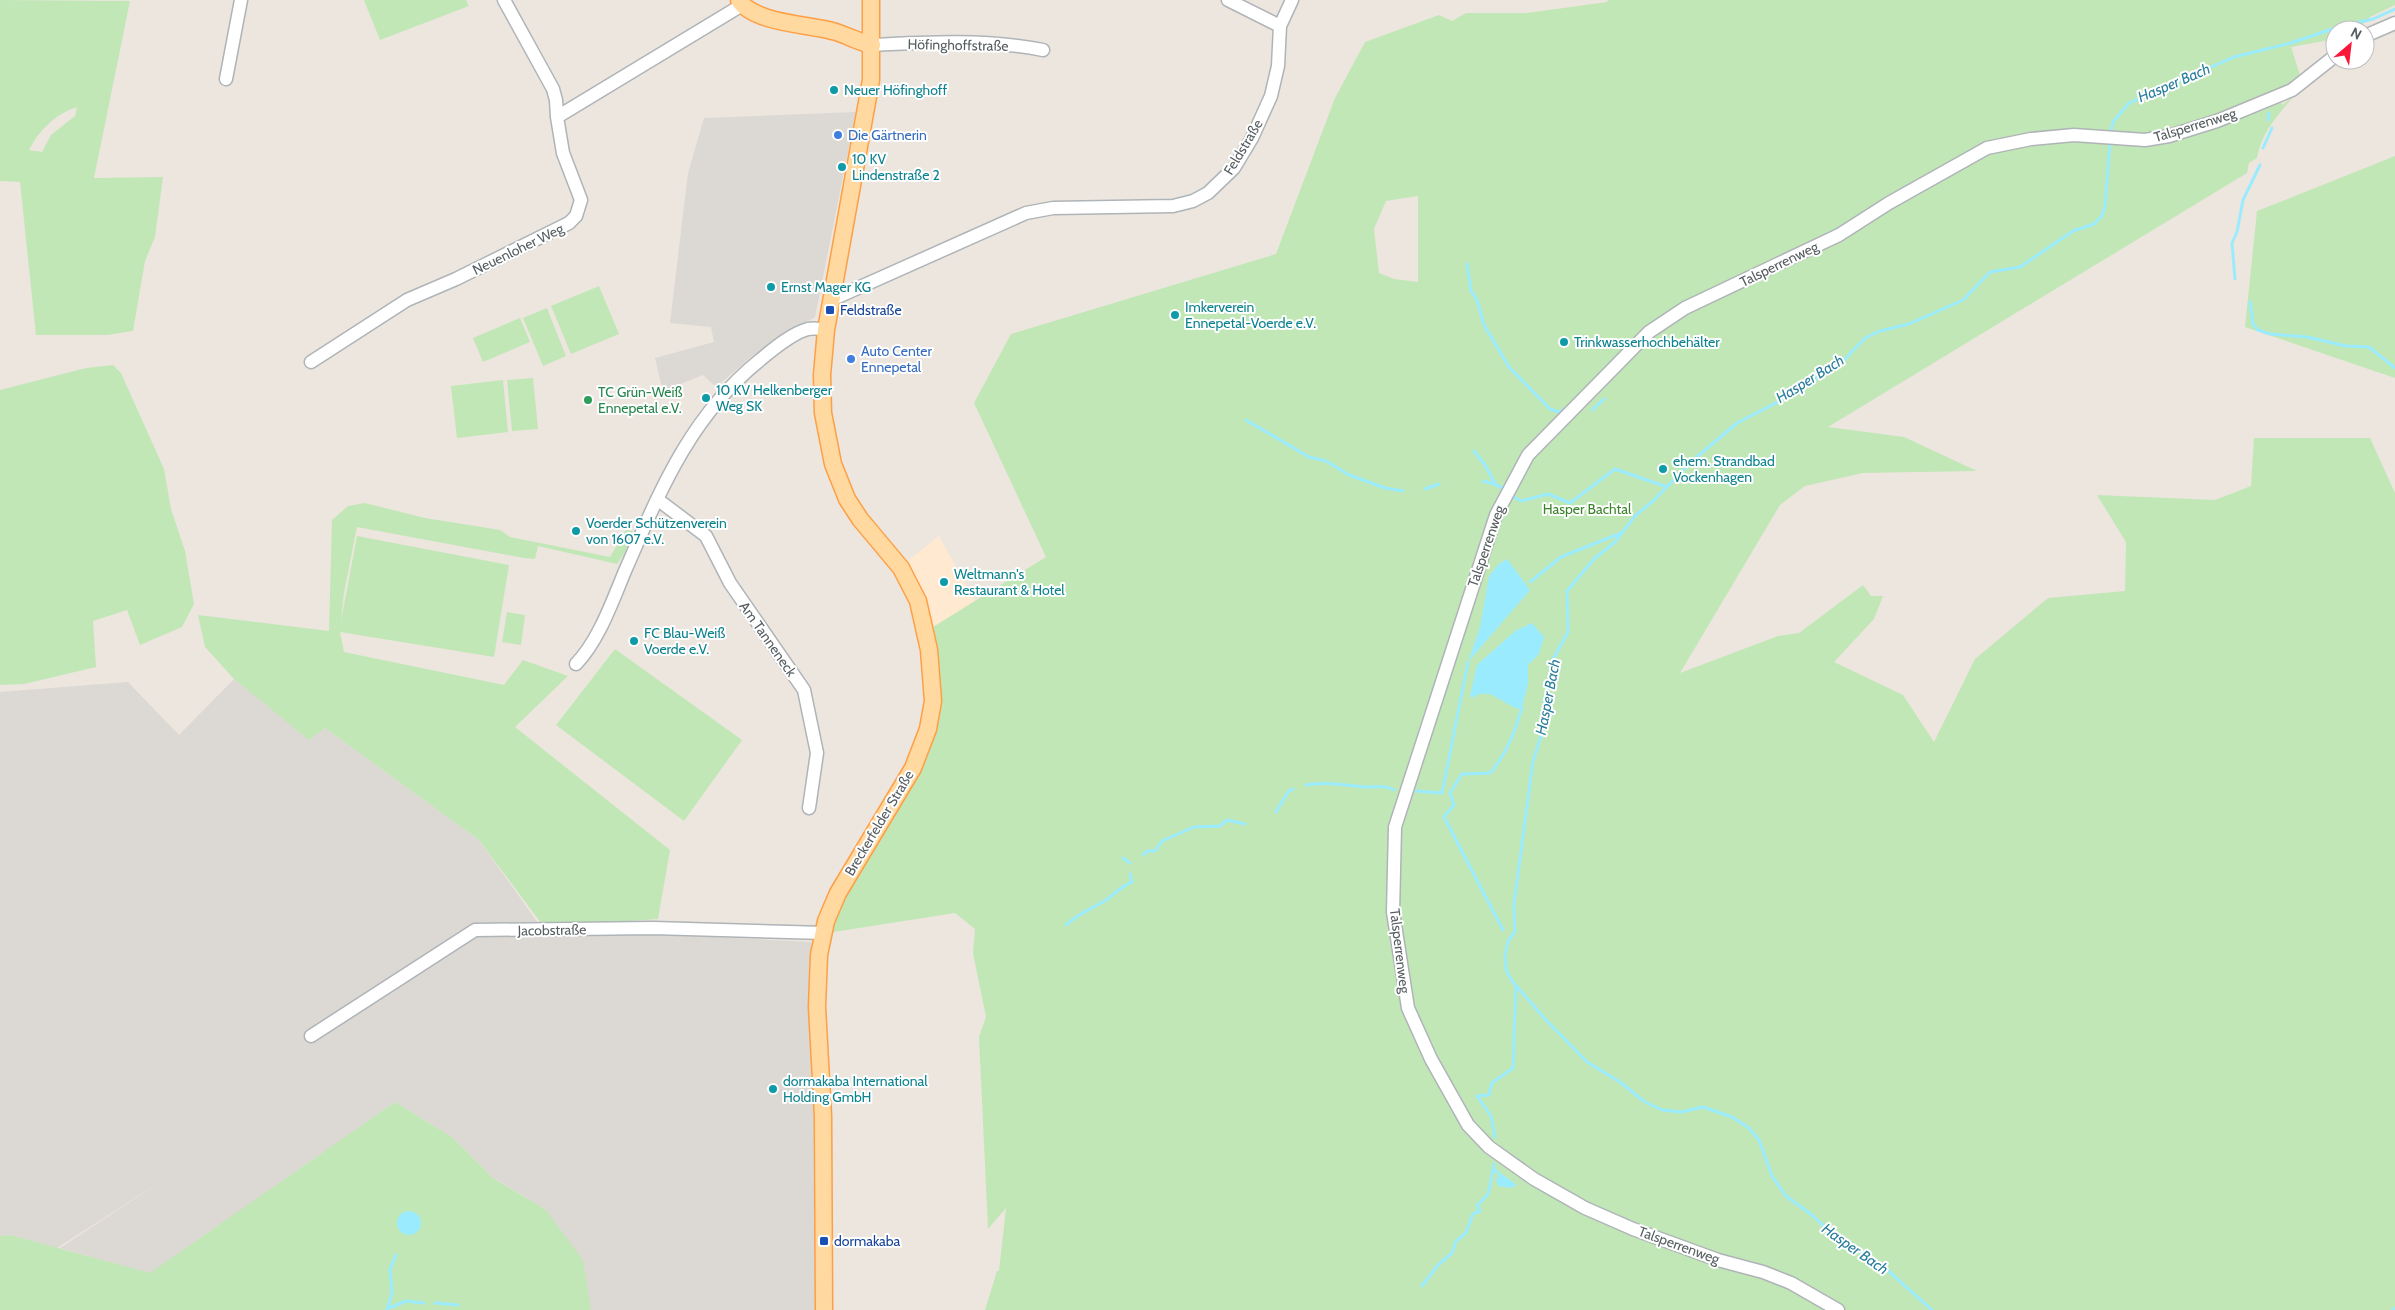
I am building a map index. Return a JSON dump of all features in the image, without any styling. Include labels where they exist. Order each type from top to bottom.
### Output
[{"type":"main road","name":"Breckerfelder Straße","points":[[824,1310],[823,1116],[816,985],[819,955],[824,933],[838,893],[913,768],[928,729],[934,688],[925,628],[911,585],[901,568],[854,510],[837,476],[824,426],[822,400],[826,330],[870,93],[871,0]]},
{"type":"main road","points":[[741,2],[758,14],[836,32],[872,45]]},
{"type":"main road","points":[[836,32],[861,32],[871,22]]},
{"type":"street","points":[[226,79],[241,0]]},
{"type":"street","name":"Neuenloher Weg","points":[[311,362],[408,300],[524,246],[573,220],[579,210],[581,200],[563,153],[553,88],[504,0]]},
{"type":"street","points":[[1228,0],[1280,26]]},
{"type":"street","name":"Feldstraße","points":[[831,300],[1026,213],[1053,208],[1168,206],[1193,201],[1208,193],[1234,168],[1252,138],[1271,96],[1278,66],[1280,26],[1292,0]]},
{"type":"street","points":[[557,118],[741,2]]},
{"type":"street","points":[[2375,32],[2395,23]]},
{"type":"street","name":"Höfinghoffstraße","points":[[872,45],[938,42],[988,43],[1043,50]]},
{"type":"street","name":"Talsperrenweg","points":[[1838,1310],[1820,1298],[1785,1280],[1718,1260],[1585,1208],[1534,1179],[1489,1147],[1468,1125],[1440,1077],[1408,1008],[1393,912],[1395,827],[1486,542],[1504,496],[1528,455],[1649,332],[1685,308],[1839,235],[1943,172],[1987,148],[2031,138],[2074,136],[2145,140],[2169,136],[2217,121],[2292,90],[2325,64]]},
{"type":"street","points":[[576,664],[587,652],[608,611],[657,499],[708,410],[732,383],[779,345],[807,329],[826,330]]},
{"type":"street","name":"Am Tanneneck","points":[[657,499],[706,536],[730,583],[804,690],[817,754],[809,808]]},
{"type":"street","name":"Jacobstraße","points":[[311,1036],[475,930],[653,928],[824,933]]},
{"type":"shaded area","points":[[856,112],[815,317],[750,358],[716,387],[703,375],[663,391],[655,358],[714,342],[711,327],[670,323],[688,173],[704,118]]},
{"type":"shaded area","points":[[939,536],[975,601],[933,627],[921,588],[906,562]]},
{"type":"shaded area","points":[[234,679],[309,739],[325,728],[479,840],[545,933],[675,935],[811,942],[818,1310],[591,1310],[545,1209],[492,1177],[452,1137],[395,1102],[150,1274],[60,1248],[165,1179],[57,1248],[11,1235],[0,1236],[0,692],[128,682],[179,735]]},
{"type":"green space","points":[[0,0],[130,1],[94,178],[163,177],[155,237],[145,261],[133,331],[107,335],[36,335],[20,182],[0,181]],"holes":[[[77,107],[75,116],[51,135],[42,152],[29,150],[43,129],[55,118]]]},
{"type":"green space","points":[[364,0],[466,0],[469,6],[380,40]]},
{"type":"green space","name":"Hasper Bachtal","points":[[1608,0],[2395,0],[2395,5],[2367,20],[2325,20],[2325,41],[2291,47],[2301,78],[2280,97],[2282,105],[2293,97],[2266,133],[2257,158],[2249,163],[2247,173],[1828,427],[1904,437],[1977,471],[1863,473],[1805,486],[1780,505],[1680,673],[1778,636],[1799,633],[1863,585],[1871,596],[1883,596],[1874,619],[1834,662],[1903,695],[1934,742],[1975,659],[2048,598],[2125,591],[2126,542],[2097,495],[2215,500],[2251,486],[2254,438],[2370,438],[2395,493],[2395,1310],[985,1310],[997,1271],[999,1271],[1006,1208],[988,1229],[979,1037],[986,1017],[973,953],[975,929],[955,913],[827,933],[854,870],[935,731],[941,685],[933,627],[1046,557],[974,403],[1011,334],[1276,254],[1335,98],[1365,42],[1439,15],[1452,21],[1466,13],[1527,13],[1607,2]],"holes":[[[1418,196],[1418,282],[1394,279],[1379,273],[1374,229],[1386,201]]]},
{"type":"green space","points":[[2395,156],[2395,378],[2245,327],[2257,211]]},
{"type":"green space","points":[[599,286],[619,334],[571,354],[551,306]]},
{"type":"green space","points":[[547,308],[566,356],[543,366],[523,318]]},
{"type":"green space","points":[[520,318],[530,342],[483,362],[473,338]]},
{"type":"green space","points":[[113,365],[121,373],[164,469],[171,509],[185,551],[194,604],[182,627],[140,645],[127,610],[93,621],[96,667],[24,684],[0,685],[0,390],[86,368]]},
{"type":"green space","points":[[533,378],[538,429],[512,431],[507,380]]},
{"type":"green space","points":[[503,380],[508,432],[457,438],[451,386]]},
{"type":"green space","points":[[365,503],[425,518],[500,530],[510,537],[610,557],[626,530],[633,531],[624,554],[617,564],[538,546],[535,559],[524,558],[357,527],[344,593],[341,621],[357,536],[509,565],[494,657],[340,632],[344,652],[504,685],[523,660],[568,676],[515,727],[670,850],[658,919],[544,927],[479,840],[325,728],[309,740],[234,679],[205,647],[198,615],[329,631],[332,520],[348,506]]},
{"type":"green space","points":[[507,612],[525,615],[521,645],[502,642]]},
{"type":"green space","points":[[615,649],[742,740],[684,821],[556,725]]},
{"type":"green space","points":[[395,1102],[452,1137],[493,1178],[545,1209],[583,1260],[591,1310],[0,1310],[0,1236],[11,1235],[150,1273]]},
{"type":"water","points":[[1507,559],[1530,590],[1468,662],[1480,627],[1489,576],[1499,564]]},
{"type":"water","points":[[1532,623],[1544,637],[1539,654],[1528,665],[1528,684],[1522,707],[1517,709],[1490,694],[1479,694],[1472,698],[1470,696],[1477,665],[1515,631]]},
{"type":"water","points":[[1502,1174],[1517,1185],[1510,1188],[1498,1186],[1496,1179]]},
{"type":"water","points":[[409,1211],[414,1212],[420,1218],[420,1228],[414,1234],[409,1235],[404,1234],[398,1228],[397,1223],[398,1218],[404,1212]]},
{"type":"waterway","name":"Hasper Bach","points":[[2110,135],[2113,122],[2129,103],[2234,57],[2291,43],[2338,27],[2373,19],[2395,9]]},
{"type":"waterway","points":[[2268,120],[2269,113]]},
{"type":"waterway","points":[[2263,148],[2272,128]]},
{"type":"waterway","name":"Hasper Bach","points":[[1932,1310],[1876,1260],[1840,1241],[1812,1215],[1786,1196],[1772,1176],[1759,1140],[1749,1128],[1732,1117],[1703,1107],[1681,1112],[1662,1110],[1645,1102],[1620,1082],[1587,1062],[1546,1020],[1512,981],[1506,970],[1505,955],[1508,941],[1515,932],[1514,904],[1533,761],[1544,727],[1544,702],[1550,684],[1553,659],[1568,632],[1567,591],[1594,559],[1615,542],[1635,516],[1654,500],[1692,461],[1737,423],[1776,403],[1841,363],[1865,338],[1880,331],[1909,324],[1963,300],[1990,272],[2020,267],[2073,231],[2094,224],[2102,216],[2105,206],[2110,142]]},
{"type":"waterway","points":[[2235,279],[2232,243],[2237,232],[2243,200],[2260,165]]},
{"type":"waterway","points":[[1467,264],[1471,291],[1477,300],[1484,325],[1509,367],[1550,409],[1559,412],[1564,410]]},
{"type":"waterway","points":[[2250,302],[2253,324],[2258,330],[2270,334],[2307,337],[2346,346],[2369,347],[2395,368]]},
{"type":"waterway","points":[[1592,410],[1604,399]]},
{"type":"waterway","points":[[1246,420],[1309,457],[1326,461],[1349,475],[1385,488],[1403,491]]},
{"type":"waterway","points":[[1474,451],[1485,465],[1496,485],[1503,488]]},
{"type":"waterway","points":[[1512,496],[1521,501],[1548,494],[1570,503],[1615,469],[1667,487]]},
{"type":"waterway","points":[[1483,481],[1494,484]]},
{"type":"waterway","points":[[1425,489],[1439,484]]},
{"type":"waterway","points":[[1530,582],[1561,557],[1621,533]]},
{"type":"waterway","points":[[1416,791],[1442,793],[1468,662]]},
{"type":"waterway","points":[[1503,930],[1444,817],[1454,805],[1450,793],[1462,774],[1490,773],[1496,766],[1510,742],[1522,707]]},
{"type":"waterway","points":[[1306,785],[1329,784],[1384,787],[1394,790]]},
{"type":"waterway","points":[[1276,812],[1288,792],[1293,789]]},
{"type":"waterway","points":[[1143,855],[1147,851],[1155,851],[1162,841],[1194,827],[1220,826],[1227,820],[1245,824]]},
{"type":"waterway","points":[[1123,858],[1130,863]]},
{"type":"waterway","points":[[1066,925],[1132,882],[1130,874]]},
{"type":"waterway","points":[[1495,1137],[1491,1116],[1477,1096],[1489,1095],[1492,1083],[1513,1068],[1516,985]]},
{"type":"waterway","points":[[1422,1286],[1438,1265],[1452,1253],[1456,1241],[1466,1233],[1473,1214],[1480,1211],[1477,1206],[1488,1194],[1494,1164]]},
{"type":"waterway","points":[[1493,1168],[1501,1176]]},
{"type":"waterway","points":[[387,1310],[392,1292],[390,1269],[396,1255]]},
{"type":"waterway","points":[[389,1308],[406,1301],[424,1303]]},
{"type":"waterway","points":[[435,1303],[458,1305]]},
{"type":"place","name":"Neuer Höfinghoff","points":[[834,90]]},
{"type":"place","name":"Die Gärtnerin","points":[[838,135]]},
{"type":"place","name":"10 KV Lindenstraße 2","points":[[842,167]]},
{"type":"place","name":"Ernst Mager KG","points":[[771,287]]},
{"type":"place","name":"Feldstraße","points":[[830,310]]},
{"type":"place","name":"Imkerverein Ennepetal-Voerde e.V.","points":[[1175,315]]},
{"type":"place","name":"Trinkwasserhochbehälter","points":[[1564,342]]},
{"type":"place","name":"Auto Center Ennepetal","points":[[851,359]]},
{"type":"place","name":"10 KV Helkenberger Weg SK","points":[[706,398]]},
{"type":"place","name":"TC Grün-Weiß Ennepetal e.V.","points":[[588,400]]},
{"type":"place","name":"ehem. Strandbad Vockenhagen","points":[[1663,469]]},
{"type":"place","name":"Voerder Schützenverein von 1607 e.V.","points":[[576,531]]},
{"type":"place","name":"Weltmann's Restaurant & Hotel","points":[[944,582]]},
{"type":"place","name":"FC Blau-Weiß Voerde e.V.","points":[[634,641]]},
{"type":"place","name":"dormakaba International Holding GmbH","points":[[773,1089]]},
{"type":"place","name":"dormakaba","points":[[824,1241]]}]
